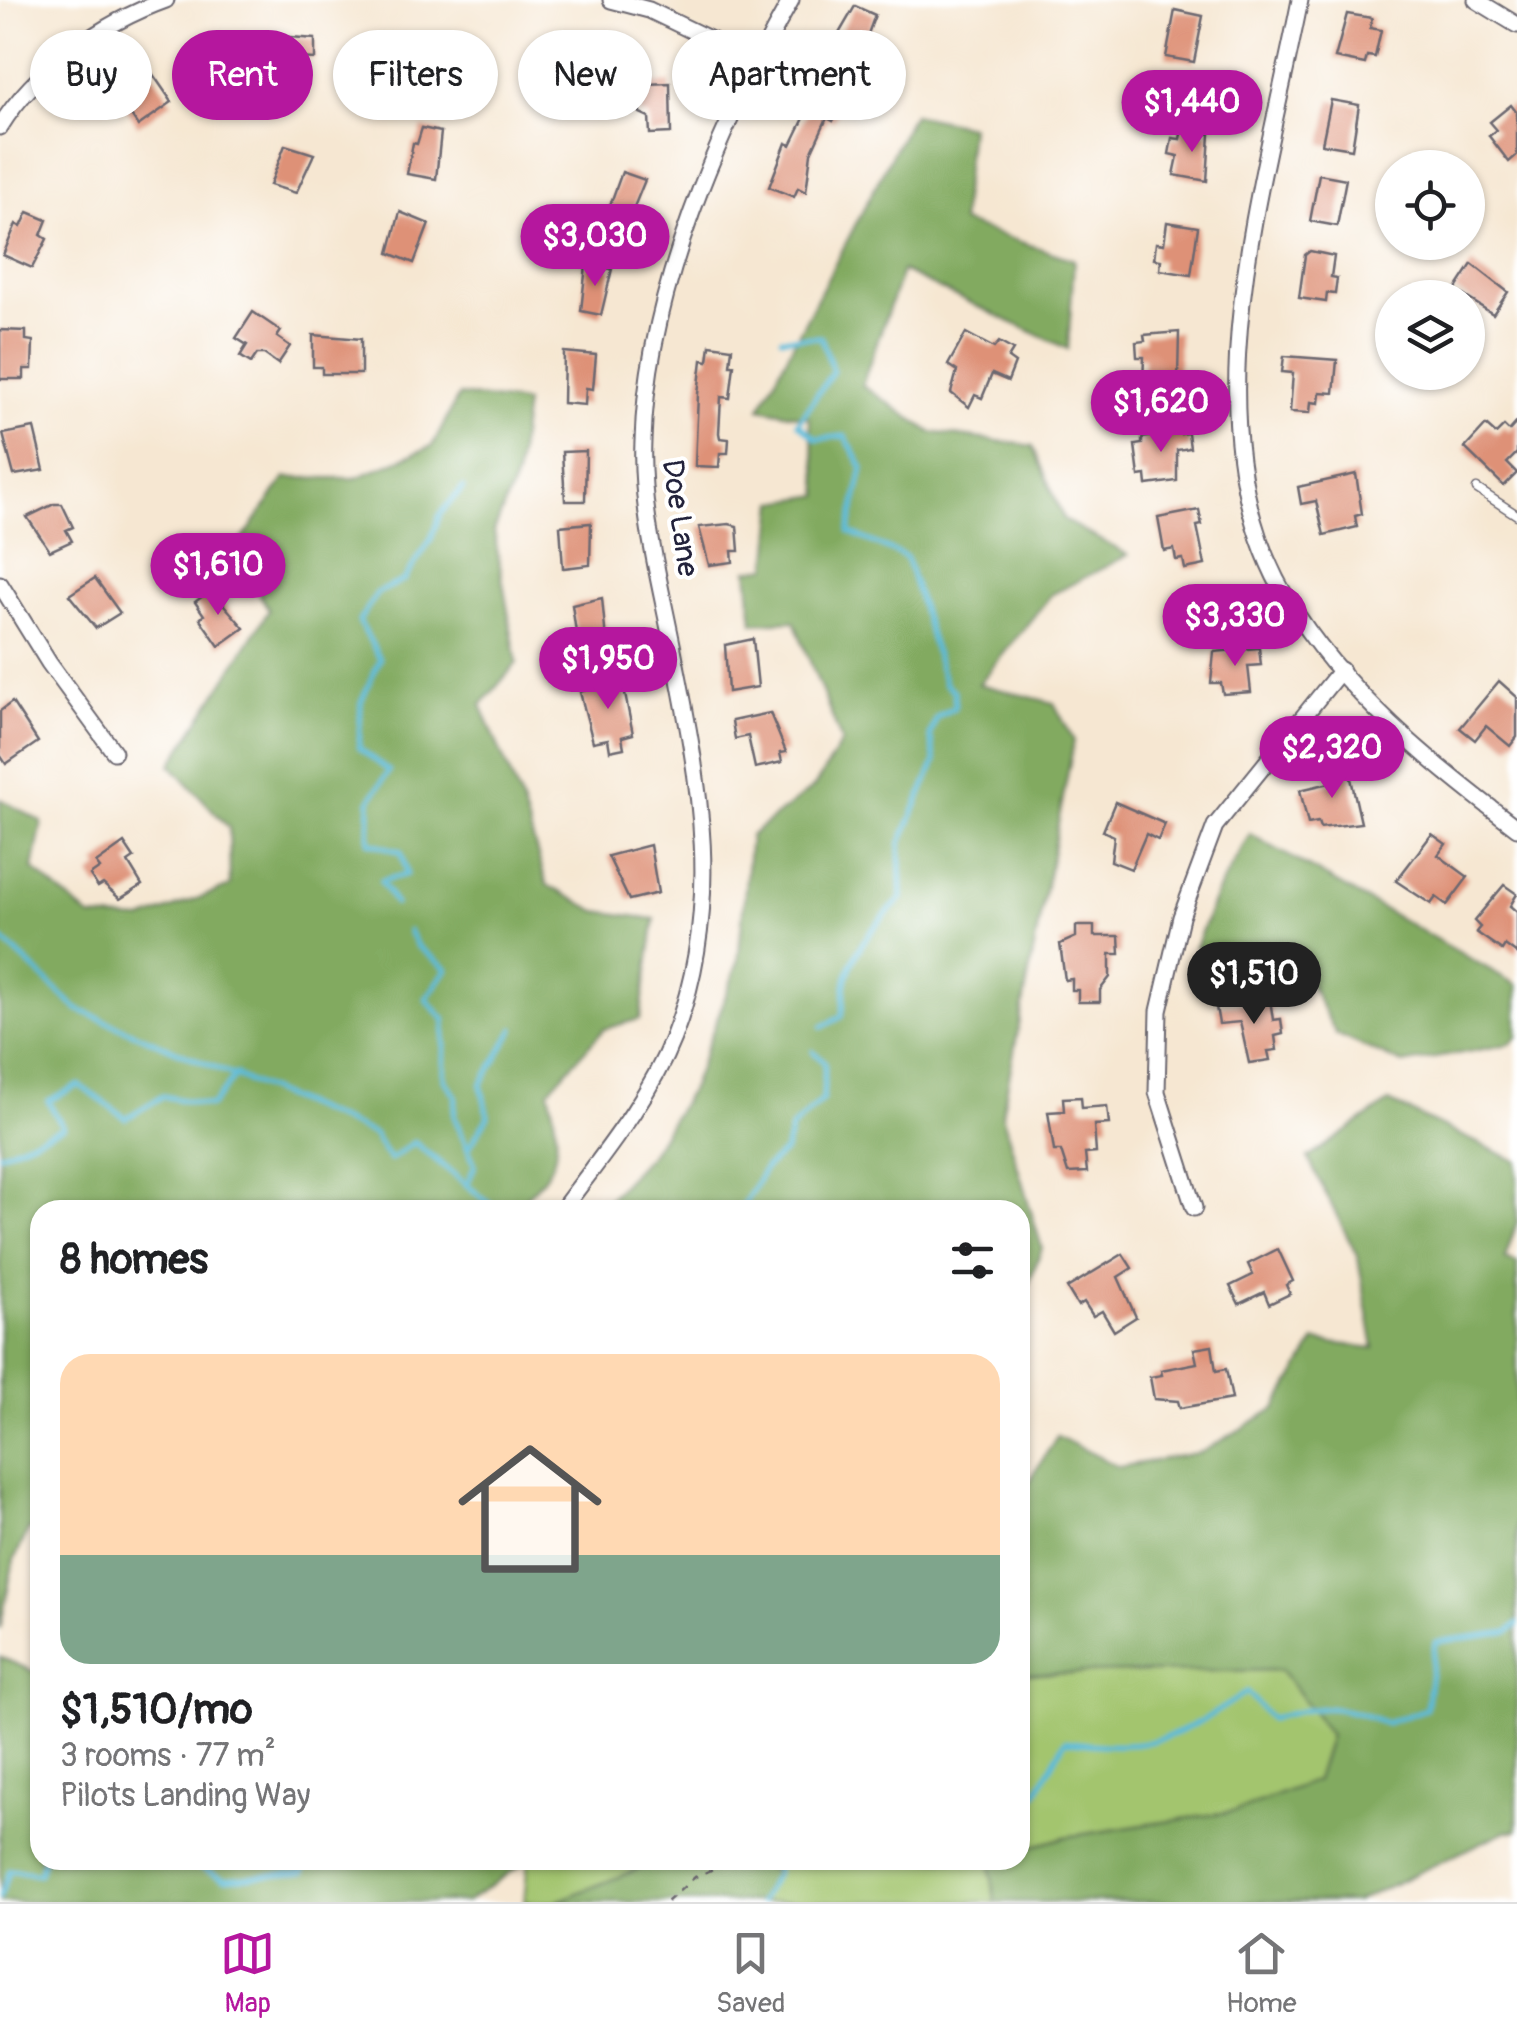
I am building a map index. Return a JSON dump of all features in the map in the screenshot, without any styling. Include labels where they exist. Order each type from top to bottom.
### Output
[{"type":"street","points":[[2,119],[56,64],[100,32],[166,0]]},
{"type":"street","points":[[611,0],[649,10],[690,30]]},
{"type":"street","name":"Doe Lane","points":[[774,30],[791,0]]},
{"type":"street","points":[[1300,0],[1247,272],[1234,379],[1236,429],[1254,521],[1284,596],[1341,670],[1380,714],[1451,778],[1517,828]]},
{"type":"street","points":[[1482,2],[1517,25]]},
{"type":"street","name":"Doe Lane","points":[[570,1200],[616,1138],[671,1042],[696,967],[706,898],[697,769],[652,543],[642,446],[646,371],[692,218],[732,120]]},
{"type":"street","points":[[0,584],[49,663],[114,752]]},
{"type":"street","points":[[1194,1208],[1157,1092],[1159,1011],[1181,917],[1216,826],[1341,670]]},
{"type":"lane","points":[[1476,489],[1517,515]]},
{"type":"path","points":[[668,1902],[696,1877],[712,1870]]},
{"type":"green space","points":[[913,114],[970,126],[961,222],[1074,260],[1068,349],[902,271],[862,385],[931,432],[1033,446],[1064,520],[1128,555],[1051,595],[979,684],[1054,703],[1074,741],[1002,1114],[1028,1200],[608,1200],[651,1153],[692,1087],[738,962],[750,836],[814,787],[842,742],[794,621],[753,623],[748,570],[768,567],[775,502],[820,495],[809,418],[760,408]]},
{"type":"green space","points":[[459,395],[525,403],[516,477],[494,531],[517,663],[481,705],[521,800],[547,885],[597,911],[655,919],[640,1019],[604,1029],[549,1090],[556,1129],[554,1157],[550,1169],[523,1200],[30,1200],[30,1529],[14,1560],[0,1629],[0,799],[42,822],[33,869],[90,917],[142,920],[230,886],[229,828],[171,765],[269,610],[234,552],[285,478],[356,478],[432,446]]},
{"type":"green space","points":[[1250,834],[1517,985],[1517,1037],[1510,1044],[1403,1064],[1336,1034],[1308,980],[1195,947],[1217,892]]},
{"type":"green space","points":[[1389,1102],[1517,1161],[1517,1222],[1505,1259],[1517,1263],[1517,1831],[1506,1831],[1356,1902],[995,1902],[991,1870],[1030,1870],[1030,1847],[1065,1837],[1236,1811],[1316,1780],[1330,1735],[1281,1670],[1030,1674],[1030,1481],[1057,1436],[1119,1467],[1202,1452],[1276,1408],[1315,1341],[1374,1348],[1358,1258],[1308,1158]]},
{"type":"green space","points":[[1030,1208],[1042,1248],[1030,1280]]},
{"type":"green space","points":[[0,1657],[30,1670],[30,1870],[513,1870],[467,1902],[0,1902]]},
{"type":"green space","points":[[1281,1670],[1330,1735],[1316,1780],[1236,1811],[1065,1837],[1030,1847],[1030,1674]]},
{"type":"green space","points":[[527,1870],[636,1870],[555,1902],[524,1902]]},
{"type":"green space","points":[[636,1870],[776,1873],[760,1902],[555,1902]]},
{"type":"green space","points":[[772,1870],[991,1870],[995,1902],[760,1902],[776,1873]]},
{"type":"building","points":[[855,6],[875,15],[869,30],[841,30]]},
{"type":"building","points":[[1175,10],[1203,16],[1194,62],[1166,57]]},
{"type":"building","points":[[1347,14],[1372,18],[1370,28],[1381,30],[1375,57],[1367,56],[1365,64],[1335,58]]},
{"type":"building","points":[[152,73],[172,102],[152,116]]},
{"type":"building","points":[[670,83],[671,133],[650,134],[652,84]]},
{"type":"building","points":[[1331,100],[1359,105],[1352,149],[1322,144]]},
{"type":"building","points":[[1511,105],[1517,113],[1517,155],[1509,162],[1489,136],[1497,130],[1490,122]]},
{"type":"building","points":[[803,120],[826,120],[811,153],[806,192],[798,188],[794,197],[769,187],[786,143],[791,145]]},
{"type":"building","points":[[422,128],[441,132],[436,179],[407,174],[413,143],[417,144]]},
{"type":"building","points":[[1182,129],[1210,134],[1207,181],[1174,175],[1178,156],[1169,154],[1172,138],[1180,139]]},
{"type":"building","points":[[285,145],[314,154],[296,193],[270,185]]},
{"type":"building","points":[[622,172],[645,180],[626,227],[605,219]]},
{"type":"building","points":[[1319,174],[1346,179],[1337,226],[1310,221]]},
{"type":"building","points":[[28,212],[47,220],[41,235],[47,239],[32,268],[3,255],[16,224],[21,227]]},
{"type":"building","points":[[400,212],[429,224],[414,263],[389,253]]},
{"type":"building","points":[[1167,222],[1198,227],[1191,275],[1160,270],[1161,260],[1154,259],[1156,243],[1164,244]]},
{"type":"building","points":[[1310,251],[1334,256],[1331,277],[1337,278],[1335,294],[1327,293],[1326,302],[1299,298],[1305,255]]},
{"type":"building","points":[[1472,264],[1508,292],[1493,314],[1485,309],[1485,280],[1462,280]]},
{"type":"building","points":[[586,265],[612,269],[601,315],[581,311]]},
{"type":"building","points":[[253,312],[281,331],[277,337],[290,346],[278,364],[264,354],[257,354],[251,363],[240,356],[247,345],[236,338]]},
{"type":"building","points":[[0,330],[26,331],[26,340],[33,341],[32,369],[24,369],[24,379],[0,379]]},
{"type":"building","points":[[1179,332],[1178,378],[1173,378],[1172,387],[1143,384],[1144,357],[1137,357],[1136,342],[1145,341],[1144,335]]},
{"type":"building","points":[[966,333],[994,348],[999,342],[1013,350],[1008,358],[1015,363],[1008,381],[992,374],[982,398],[975,395],[969,407],[951,393],[957,371],[948,365]]},
{"type":"building","points":[[313,335],[361,339],[361,374],[322,374],[322,367],[313,367]]},
{"type":"building","points":[[710,345],[732,348],[730,365],[734,365],[730,398],[721,397],[719,433],[720,438],[729,439],[728,453],[720,453],[719,467],[695,466],[702,360],[708,361]]},
{"type":"building","points":[[564,352],[596,355],[593,389],[586,388],[585,405],[563,403]]},
{"type":"building","points":[[1284,356],[1337,360],[1334,393],[1320,392],[1319,403],[1311,402],[1310,413],[1290,412],[1293,373],[1282,372]]},
{"type":"building","points":[[1517,422],[1517,453],[1507,463],[1517,473],[1504,486],[1465,448],[1486,425],[1496,434],[1504,426],[1509,431]]},
{"type":"building","points":[[1179,424],[1181,434],[1188,433],[1190,448],[1177,450],[1177,481],[1147,485],[1146,475],[1139,476],[1135,445],[1142,444],[1142,438],[1162,435],[1161,426]]},
{"type":"building","points":[[34,428],[44,470],[14,475],[3,434]]},
{"type":"building","points":[[586,451],[585,501],[565,501],[562,452]]},
{"type":"building","points":[[1356,474],[1362,514],[1355,516],[1357,527],[1324,535],[1316,501],[1301,504],[1298,487]]},
{"type":"building","points":[[62,504],[73,527],[66,530],[72,541],[50,551],[27,517]]},
{"type":"building","points":[[1199,510],[1202,525],[1197,526],[1205,565],[1185,569],[1183,559],[1176,560],[1174,549],[1164,551],[1158,518]]},
{"type":"building","points":[[591,523],[590,565],[563,568],[560,526]]},
{"type":"building","points":[[737,526],[739,551],[732,551],[733,562],[709,565],[699,527]]},
{"type":"building","points":[[95,578],[120,613],[96,628],[69,595]]},
{"type":"building","points":[[211,590],[244,628],[219,646],[200,619],[204,615],[195,602]]},
{"type":"building","points":[[602,598],[606,640],[578,646],[572,605]]},
{"type":"building","points":[[753,639],[758,687],[728,692],[725,645]]},
{"type":"building","points":[[1259,648],[1261,665],[1248,666],[1251,692],[1223,694],[1221,683],[1211,683],[1214,652]]},
{"type":"building","points":[[621,674],[633,734],[622,737],[624,748],[610,751],[608,739],[593,742],[580,692],[598,686],[597,679]]},
{"type":"building","points":[[1499,681],[1517,697],[1517,737],[1510,746],[1486,726],[1475,740],[1460,728]]},
{"type":"building","points":[[12,702],[38,742],[6,764],[0,755],[0,711]]},
{"type":"building","points":[[770,713],[786,752],[780,753],[782,762],[755,768],[748,736],[735,739],[732,721]]},
{"type":"building","points":[[1348,765],[1361,823],[1320,828],[1318,822],[1308,824],[1300,790],[1334,782],[1331,769]]},
{"type":"building","points":[[1115,802],[1165,824],[1158,840],[1146,834],[1131,869],[1111,861],[1114,836],[1103,831]]},
{"type":"building","points":[[1432,834],[1446,844],[1438,855],[1468,877],[1447,905],[1436,897],[1431,904],[1396,881]]},
{"type":"building","points":[[124,843],[134,858],[128,862],[142,885],[120,899],[103,884],[98,887],[90,875],[100,868],[96,863]]},
{"type":"building","points":[[650,845],[658,893],[629,900],[608,856]]},
{"type":"building","points":[[1504,885],[1517,894],[1510,906],[1517,912],[1517,954],[1505,945],[1502,950],[1476,932],[1480,927],[1474,921]]},
{"type":"building","points":[[1076,926],[1094,926],[1094,936],[1119,936],[1120,954],[1110,954],[1110,977],[1100,990],[1100,1002],[1078,1002],[1078,990],[1072,990],[1072,979],[1065,980],[1060,944],[1076,937]]},
{"type":"building","points":[[1270,999],[1273,1020],[1281,1019],[1283,1034],[1275,1036],[1277,1050],[1268,1051],[1270,1060],[1249,1063],[1240,1022],[1219,1024],[1216,1007]]},
{"type":"building","points":[[1081,1097],[1082,1108],[1107,1106],[1109,1124],[1094,1125],[1096,1153],[1085,1154],[1087,1172],[1068,1173],[1061,1151],[1054,1151],[1048,1112],[1064,1111],[1063,1098]]},
{"type":"building","points":[[1278,1249],[1293,1281],[1286,1285],[1290,1294],[1269,1304],[1264,1292],[1239,1304],[1230,1286],[1253,1275],[1248,1264]]},
{"type":"building","points":[[1123,1254],[1132,1268],[1118,1277],[1136,1317],[1114,1331],[1102,1311],[1093,1316],[1084,1302],[1078,1306],[1067,1288]]},
{"type":"building","points":[[1212,1346],[1216,1371],[1226,1369],[1232,1399],[1180,1408],[1178,1401],[1154,1399],[1150,1377],[1162,1375],[1161,1370],[1197,1363],[1194,1349]]},
{"type":"waterway","points":[[781,338],[821,337],[833,371],[798,423],[817,439],[845,436],[863,468],[849,532],[906,557],[945,684],[954,691],[955,707],[937,717],[930,735],[935,762],[900,845],[902,898],[856,954],[846,982],[841,1017],[822,1027]]},
{"type":"waterway","points":[[395,904],[381,881],[407,874],[401,852],[369,842],[370,800],[389,771],[359,748],[361,702],[380,659],[359,621],[377,593],[404,580],[431,539],[440,514],[463,488]]},
{"type":"waterway","points":[[409,931],[417,946],[447,969],[426,999],[445,1020],[444,1079],[456,1096],[454,1116],[475,1165],[467,1185]]},
{"type":"waterway","points":[[0,943],[3,940],[77,1009],[373,1134],[390,1160],[414,1142],[485,1200]]},
{"type":"waterway","points":[[468,1149],[488,1116],[481,1085],[514,1029]]},
{"type":"waterway","points":[[747,1200],[765,1168],[785,1151],[791,1129],[823,1099],[825,1063],[813,1051]]},
{"type":"waterway","points":[[0,1154],[63,1127],[48,1101],[79,1085],[126,1118],[163,1096],[211,1106],[237,1074]]},
{"type":"waterway","points":[[1030,1795],[1036,1794],[1065,1741],[1119,1745],[1162,1739],[1201,1721],[1247,1692],[1270,1719],[1328,1708],[1386,1723],[1426,1709],[1435,1642],[1508,1632],[1517,1624]]},
{"type":"waterway","points":[[0,1897],[10,1870],[40,1874],[41,1870]]},
{"type":"waterway","points":[[206,1870],[224,1879],[304,1870]]},
{"type":"waterway","points":[[760,1902],[776,1870]]}]
